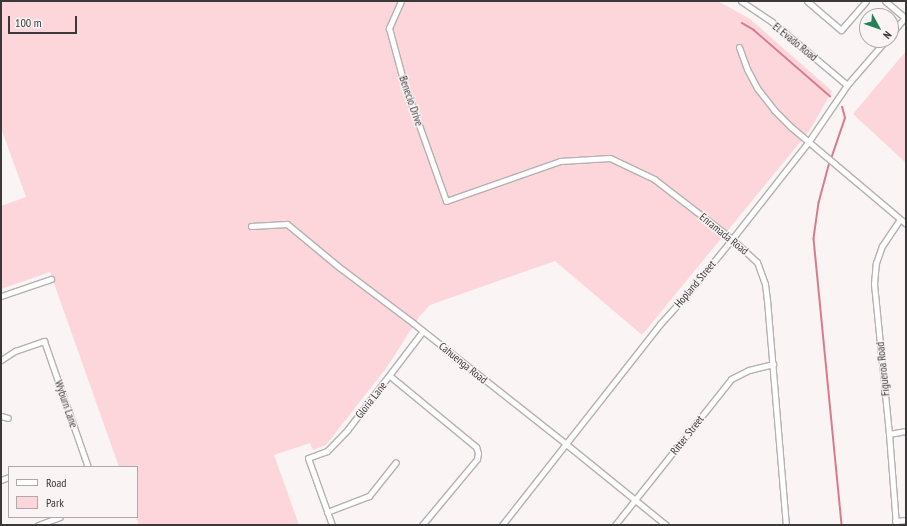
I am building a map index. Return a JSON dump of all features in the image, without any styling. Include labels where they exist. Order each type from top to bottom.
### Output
[{"type":"street","name":"Benecio Drive","points":[[402,1],[389,28],[402,80],[446,201]]},
{"type":"street","name":"El Evado Road","points":[[741,1],[772,22],[847,85]]},
{"type":"street","points":[[807,1],[842,30],[866,1]]},
{"type":"street","points":[[885,1],[906,17],[899,25]]},
{"type":"street","points":[[739,47],[747,69],[767,102],[782,119],[906,224]]},
{"type":"street","name":"Hopland Street","points":[[502,525],[660,324],[689,292],[732,239],[809,141],[847,85],[879,48]]},
{"type":"street","name":"Enramada Road","points":[[446,201],[560,161],[610,158],[654,179],[732,239],[757,262],[762,273],[767,294],[786,525]]},
{"type":"street","name":"Figueroa Road","points":[[895,523],[889,434],[874,284],[876,263],[882,246],[900,219]]},
{"type":"street","name":"Cahuenga Road","points":[[251,226],[287,224],[339,267],[423,331],[666,525]]},
{"type":"street","points":[[1,296],[51,279]]},
{"type":"street","name":"Gloria Lane","points":[[327,512],[308,458],[327,451],[334,444],[390,376],[423,331]]},
{"type":"street","name":"Wyburn Lane","points":[[1,360],[15,351],[44,341],[88,466]]},
{"type":"street","name":"Ritter Street","points":[[615,525],[731,379],[750,370],[773,364]]},
{"type":"street","points":[[390,376],[476,447],[478,453],[476,459],[422,525]]},
{"type":"street","points":[[1,416],[8,418]]},
{"type":"street","points":[[889,434],[906,432]]},
{"type":"street","points":[[332,525],[327,512],[369,496],[396,462]]},
{"type":"street","points":[[38,525],[57,518]]},
{"type":"street","points":[[895,523],[906,520]]},
{"type":"green space","points":[[1,1],[718,1],[750,19],[832,91],[810,130],[642,335],[555,261],[430,305],[419,317],[387,367],[326,445],[313,450],[310,443],[274,455],[299,525],[139,525],[136,518],[138,518],[138,466],[119,466],[50,272],[1,289],[1,206],[26,197],[1,128]]},
{"type":"green space","points":[[906,51],[906,163],[853,114]]},
{"type":"waterway","points":[[742,23],[754,30],[830,96]]},
{"type":"waterway","points":[[831,159],[845,118],[842,107]]},
{"type":"waterway","points":[[830,162],[819,203],[814,239],[842,525]]}]
